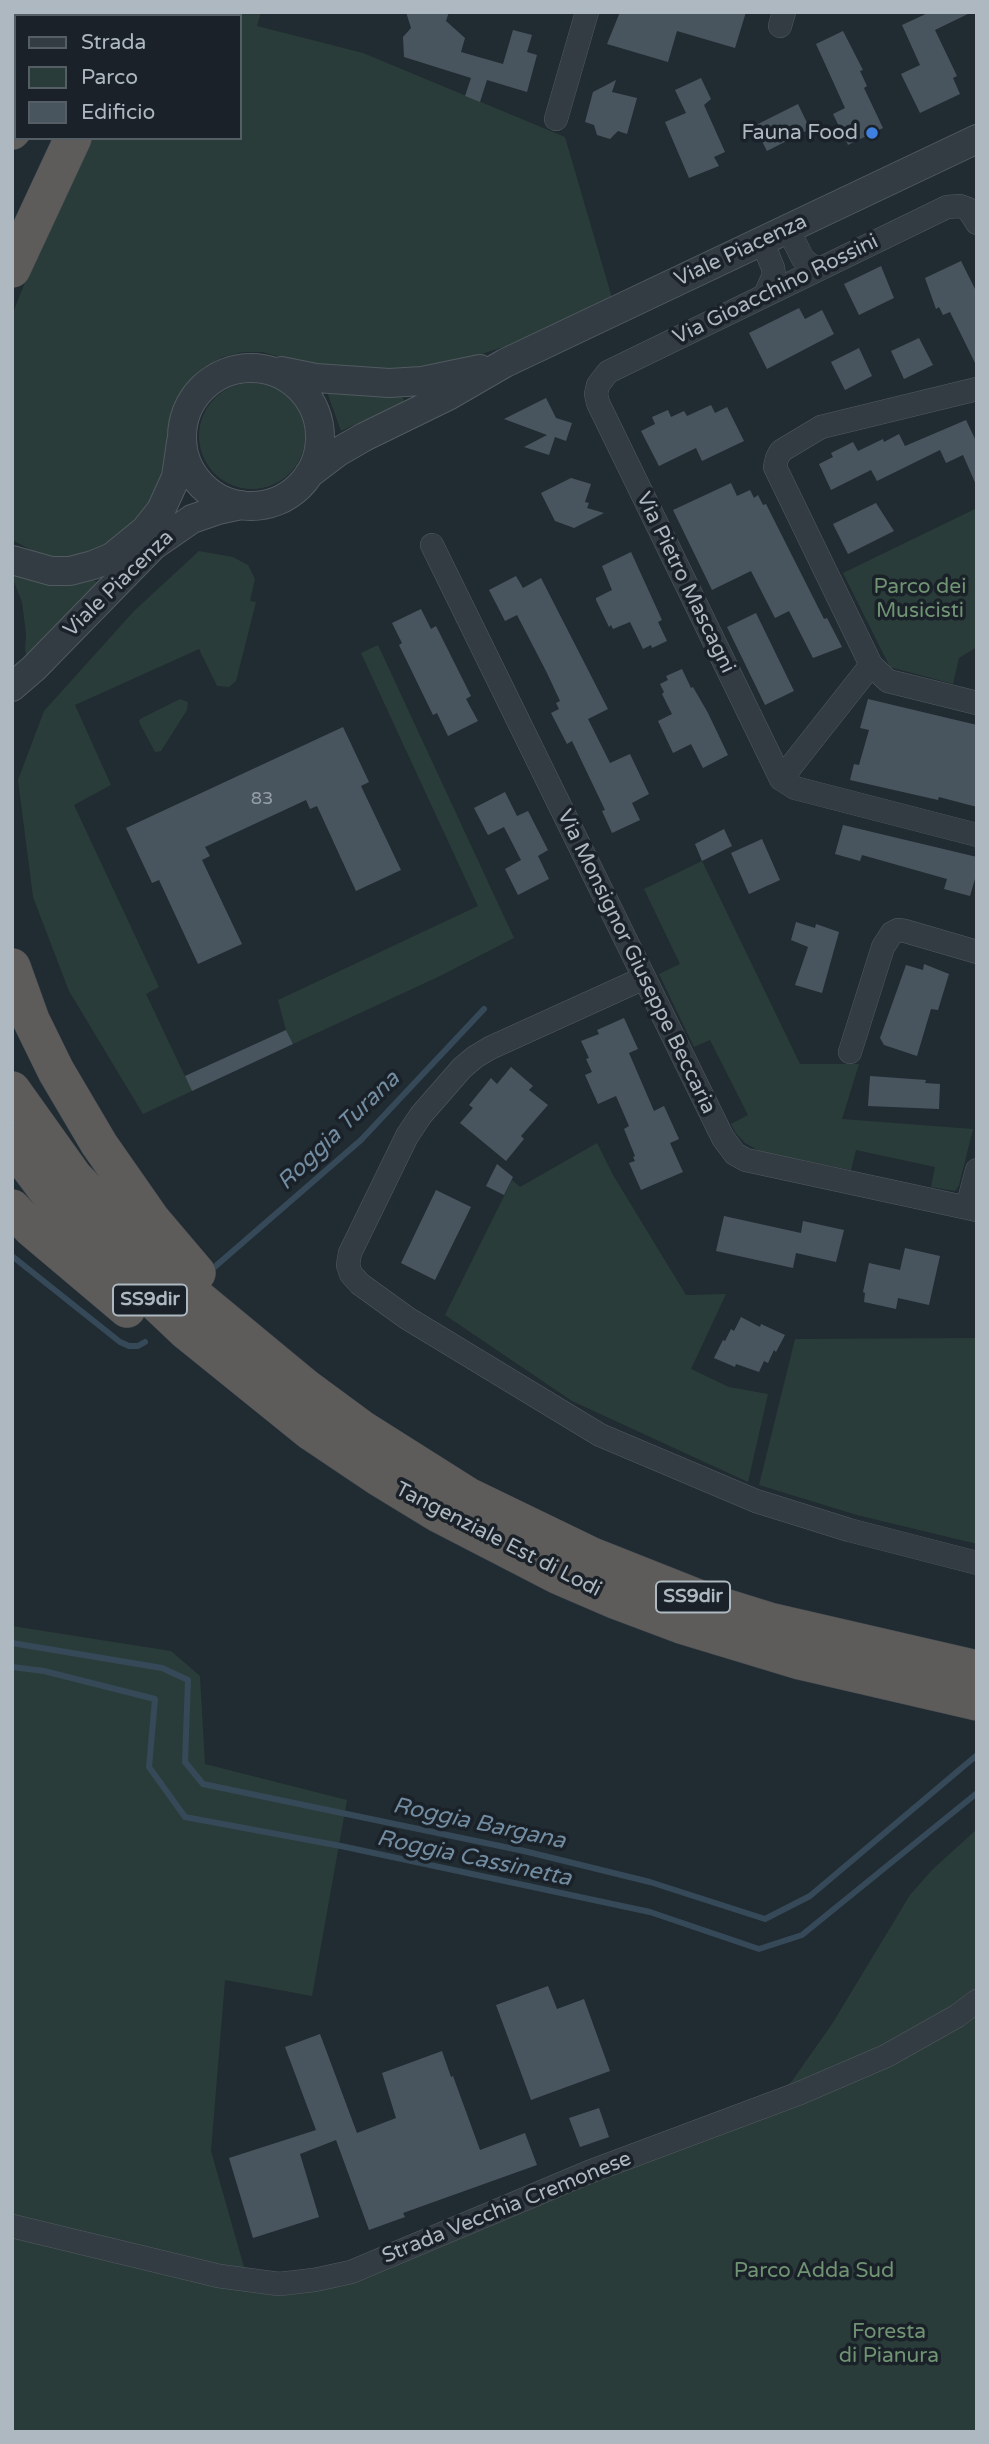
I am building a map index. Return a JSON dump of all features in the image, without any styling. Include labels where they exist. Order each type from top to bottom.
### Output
[{"type":"highway","points":[[12,269],[72,140]]},
{"type":"highway","points":[[12,967],[31,1020],[56,1071],[99,1144],[152,1220],[206,1284],[281,1351],[305,1388]]},
{"type":"highway","name":"Tangenziale Est di Lodi","points":[[12,1090],[74,1177],[115,1223],[160,1267],[305,1388],[362,1429],[468,1496],[592,1556],[708,1602],[769,1621],[977,1670]]},
{"type":"highway","name":"Tangenziale Est di Lodi","points":[[12,1144],[92,1242],[186,1331],[312,1432],[436,1513],[559,1576],[681,1625],[800,1661],[977,1702]]},
{"type":"highway","points":[[12,1208],[31,1228],[127,1308],[270,1422],[312,1432]]},
{"type":"street","points":[[556,119],[587,12]]},
{"type":"street","name":"Viale Piacenza","points":[[309,474],[364,437],[448,397],[505,363],[977,139]]},
{"type":"street","name":"Via Gioacchino Rossini","points":[[598,385],[608,372],[947,207],[960,206],[968,209],[977,223]]},
{"type":"street","points":[[788,229],[803,259],[813,267],[821,268]]},
{"type":"street","points":[[762,242],[774,275],[765,295]]},
{"type":"street","name":"Viale Piacenza","points":[[268,369],[316,378],[389,383],[456,375],[505,363]]},
{"type":"street","points":[[236,369],[268,369],[289,378],[298,386],[306,394],[317,414],[321,437],[317,460],[298,487],[285,497],[264,505],[241,505],[218,498],[199,483],[187,463],[182,439],[184,418],[193,399],[207,383],[236,369]]},
{"type":"street","name":"Via Pietro Mascagni","points":[[598,385],[598,403],[781,779]]},
{"type":"street","points":[[977,389],[836,422],[787,446],[776,458],[778,474],[871,665],[888,681],[977,703]]},
{"type":"street","name":"Viale Piacenza","points":[[12,561],[51,570],[70,571],[111,557],[145,530],[161,510],[176,477],[182,439]]},
{"type":"street","name":"Viale Piacenza","points":[[12,687],[34,668],[153,546],[191,520],[241,505]]},
{"type":"street","name":"Via Monsignor Giuseppe Beccaria","points":[[432,545],[723,1138],[735,1154],[746,1160],[972,1209]]},
{"type":"street","points":[[871,665],[781,779],[795,788],[977,835]]},
{"type":"street","points":[[850,1052],[883,947],[892,933],[905,931],[977,952]]},
{"type":"street","points":[[644,978],[490,1048],[462,1068],[421,1115],[407,1136],[350,1253],[348,1265],[351,1274],[360,1284],[407,1318],[600,1435],[756,1501],[849,1530],[977,1563]]},
{"type":"street","points":[[972,1209],[977,1170]]},
{"type":"street","name":"Strada Vecchia Cremonese","points":[[12,2226],[219,2276],[279,2284],[351,2272],[589,2172],[800,2094],[886,2056],[957,2016],[977,2001]]},
{"type":"green space","points":[[261,12],[257,26],[363,53],[565,137],[612,298],[507,346],[459,361],[412,370],[369,371],[317,367],[262,352],[243,352],[223,357],[204,367],[190,380],[180,396],[174,414],[168,465],[155,501],[123,536],[83,557],[61,558],[39,554],[12,540],[12,315],[48,225],[87,140],[242,140],[242,14],[156,14]]},
{"type":"green space","points":[[252,383],[272,387],[290,398],[301,416],[305,436],[301,456],[290,474],[272,485],[252,489],[232,485],[214,474],[203,456],[199,436],[203,416],[214,398],[232,387]]},
{"type":"green space","points":[[329,392],[401,396],[404,400],[341,431]]},
{"type":"green space","name":"Parco dei Musicisti","points":[[975,509],[977,647],[959,658],[953,684],[890,667],[843,573]]},
{"type":"green space","points":[[199,551],[233,557],[248,565],[255,579],[250,601],[256,602],[236,681],[229,687],[217,686],[199,649],[75,705],[111,785],[74,805],[159,987],[146,994],[192,1091],[143,1114],[69,991],[33,897],[18,780],[44,711],[134,611]]},
{"type":"green space","points":[[15,573],[71,584],[93,580],[99,583],[27,656],[22,602],[13,579]]},
{"type":"green space","points":[[378,645],[514,938],[438,977],[293,1044],[286,1030],[278,1000],[478,906],[361,653]]},
{"type":"green space","points":[[180,699],[188,702],[187,710],[161,751],[155,752],[139,722],[140,719]]},
{"type":"green space","points":[[702,861],[800,1064],[859,1064],[842,1119],[973,1129],[959,1185],[955,1191],[931,1187],[935,1167],[856,1150],[851,1170],[759,1151],[745,1143],[735,1132],[731,1124],[748,1115],[710,1040],[694,1047],[659,974],[680,964],[644,889]]},
{"type":"green space","points":[[597,1143],[613,1175],[686,1295],[726,1294],[691,1369],[729,1387],[768,1394],[748,1482],[572,1401],[445,1315],[512,1180],[520,1187]]},
{"type":"green space","points":[[977,1338],[977,1544],[857,1515],[759,1485],[795,1339]]},
{"type":"green space","name":"Parco Adda Sud","points":[[12,1626],[171,1651],[200,1676],[205,1764],[347,1800],[312,1996],[225,1980],[211,2151],[250,2288],[287,2291],[767,2107],[792,2081],[832,2024],[910,1895],[932,1870],[977,1829],[977,2432],[12,2432]]},
{"type":"building","points":[[406,12],[449,12],[446,21],[465,38],[461,52],[503,64],[513,30],[532,35],[527,52],[537,55],[527,92],[487,80],[480,102],[465,96],[471,78],[404,57],[403,37],[411,28]]},
{"type":"building","points":[[620,12],[746,12],[735,48],[677,31],[668,62],[607,44]]},
{"type":"building","points":[[930,12],[972,12],[935,30],[957,76],[953,78],[960,94],[920,113],[901,74],[920,65],[902,25]]},
{"type":"building","points":[[843,31],[863,70],[860,71],[867,86],[864,88],[883,128],[848,145],[833,114],[845,108],[816,44]]},
{"type":"building","points":[[701,78],[711,99],[704,105],[725,152],[714,157],[719,166],[689,178],[665,122],[686,113],[675,90]]},
{"type":"building","points":[[616,80],[612,92],[637,98],[627,134],[618,131],[610,139],[597,135],[594,125],[585,122],[593,92]]},
{"type":"building","points":[[798,104],[810,129],[767,151],[754,126]]},
{"type":"building","points":[[961,261],[977,293],[977,367],[950,312],[943,315],[939,307],[936,309],[925,278]]},
{"type":"building","points":[[881,266],[894,298],[859,315],[844,284]]},
{"type":"building","points":[[799,308],[805,319],[822,310],[834,334],[767,369],[749,333]]},
{"type":"building","points":[[919,338],[933,365],[904,379],[891,351]]},
{"type":"building","points":[[859,348],[872,376],[845,390],[831,362]]},
{"type":"building","points":[[546,398],[556,418],[572,423],[566,441],[555,437],[549,455],[524,447],[547,435],[504,419]]},
{"type":"building","points":[[711,405],[715,413],[727,407],[744,441],[702,461],[696,448],[659,466],[641,431],[655,424],[652,417],[668,410],[671,417],[684,411],[687,416]]},
{"type":"building","points":[[966,420],[977,443],[977,487],[963,455],[946,463],[940,450],[877,481],[871,470],[831,490],[819,464],[833,457],[831,453],[853,442],[858,451],[899,434],[905,446]]},
{"type":"building","points":[[571,478],[591,484],[585,502],[589,503],[587,508],[604,513],[574,528],[555,521],[541,493]]},
{"type":"building","points":[[731,483],[737,496],[750,490],[754,498],[758,495],[763,505],[766,504],[824,619],[827,618],[842,647],[813,658],[789,611],[775,618],[751,571],[712,590],[673,510]]},
{"type":"building","points":[[876,503],[894,531],[848,554],[833,524]]},
{"type":"building","points":[[631,552],[662,620],[658,622],[667,641],[652,648],[651,645],[643,649],[630,622],[613,629],[611,625],[609,627],[596,600],[612,590],[602,566]]},
{"type":"building","points":[[516,576],[523,588],[541,578],[608,709],[588,719],[610,763],[630,754],[649,794],[632,803],[640,820],[612,833],[602,811],[605,810],[572,741],[567,744],[551,713],[559,709],[556,703],[560,701],[547,673],[517,615],[505,621],[489,590]]},
{"type":"building","points":[[421,609],[431,629],[436,626],[471,696],[466,699],[478,721],[448,736],[437,713],[433,715],[399,645],[402,643],[392,623]]},
{"type":"building","points":[[756,613],[794,691],[765,705],[727,627]]},
{"type":"building","points":[[682,669],[708,713],[728,755],[703,768],[691,744],[673,753],[658,721],[672,714],[660,684],[668,680],[666,676]]},
{"type":"building","points":[[868,699],[977,725],[977,807],[850,780],[854,764],[859,765],[869,730],[860,728]]},
{"type":"building","points":[[343,727],[369,782],[361,786],[401,870],[356,891],[317,806],[310,809],[306,800],[205,847],[210,856],[202,860],[242,944],[198,964],[159,880],[152,883],[126,828]]},
{"type":"building","points":[[505,792],[517,816],[528,811],[548,850],[538,856],[549,879],[518,895],[505,869],[521,860],[504,827],[488,835],[474,808]]},
{"type":"building","points":[[843,825],[977,857],[977,872],[970,896],[944,889],[947,879],[862,855],[860,861],[835,854]]},
{"type":"building","points":[[724,829],[732,846],[702,861],[695,844]]},
{"type":"building","points":[[762,839],[780,880],[749,894],[731,853]]},
{"type":"building","points":[[796,922],[815,928],[816,924],[839,932],[822,993],[795,985],[808,947],[791,940]]},
{"type":"building","points":[[924,964],[949,974],[938,1010],[931,1009],[917,1056],[884,1045],[880,1038],[906,965],[923,970]]},
{"type":"building","points":[[624,1018],[638,1049],[629,1053],[654,1111],[664,1106],[679,1139],[670,1143],[683,1172],[641,1190],[629,1163],[635,1161],[635,1156],[624,1129],[629,1126],[616,1096],[598,1104],[585,1075],[592,1072],[581,1041],[599,1034],[597,1030]]},
{"type":"building","points":[[286,1030],[293,1044],[192,1091],[185,1076]]},
{"type":"building","points":[[511,1067],[533,1086],[529,1090],[548,1105],[521,1136],[524,1139],[506,1161],[460,1123],[473,1108],[469,1105],[491,1078],[497,1084]]},
{"type":"building","points":[[870,1076],[926,1080],[925,1083],[940,1084],[939,1109],[868,1106]]},
{"type":"building","points":[[497,1164],[513,1177],[504,1195],[486,1186]]},
{"type":"building","points":[[436,1190],[471,1207],[435,1280],[401,1263]]},
{"type":"building","points":[[724,1216],[801,1233],[803,1221],[844,1230],[836,1262],[796,1253],[793,1268],[716,1251]]},
{"type":"building","points":[[905,1248],[940,1256],[929,1305],[898,1298],[896,1309],[864,1302],[863,1292],[869,1263],[900,1270]]},
{"type":"building","points":[[741,1317],[785,1335],[776,1352],[774,1350],[768,1363],[764,1361],[759,1372],[736,1364],[735,1367],[714,1358],[723,1340],[725,1341],[731,1329],[734,1331]]},
{"type":"building","points":[[548,1986],[557,2009],[584,1999],[610,2071],[531,2100],[496,2005]]},
{"type":"building","points":[[320,2034],[357,2133],[396,2118],[382,2073],[442,2051],[480,2150],[525,2133],[537,2165],[403,2213],[405,2217],[369,2230],[336,2140],[300,2154],[319,2217],[253,2238],[229,2158],[316,2130],[285,2047]]},
{"type":"building","points":[[599,2108],[609,2137],[580,2147],[569,2118]]},
{"type":"waterway","name":"Roggia Turana","points":[[210,1271],[361,1140],[484,1009]]},
{"type":"waterway","name":"Roggia Turana","points":[[12,1256],[120,1342],[129,1346],[138,1346],[145,1342]]},
{"type":"waterway","name":"Roggia Bargana","points":[[12,1643],[162,1668],[188,1680],[185,1762],[203,1784],[524,1851],[650,1882],[765,1919],[810,1896],[977,1755]]},
{"type":"waterway","name":"Roggia Cassinetta","points":[[12,1667],[44,1671],[155,1699],[149,1767],[185,1817],[341,1846],[650,1912],[759,1949],[802,1935],[977,1793]]},
{"type":"place","name":"Fauna Food","points":[[872,133]]},
{"type":"park label","name":"Foresta di Pianura","points":[[889,2344]]}]
